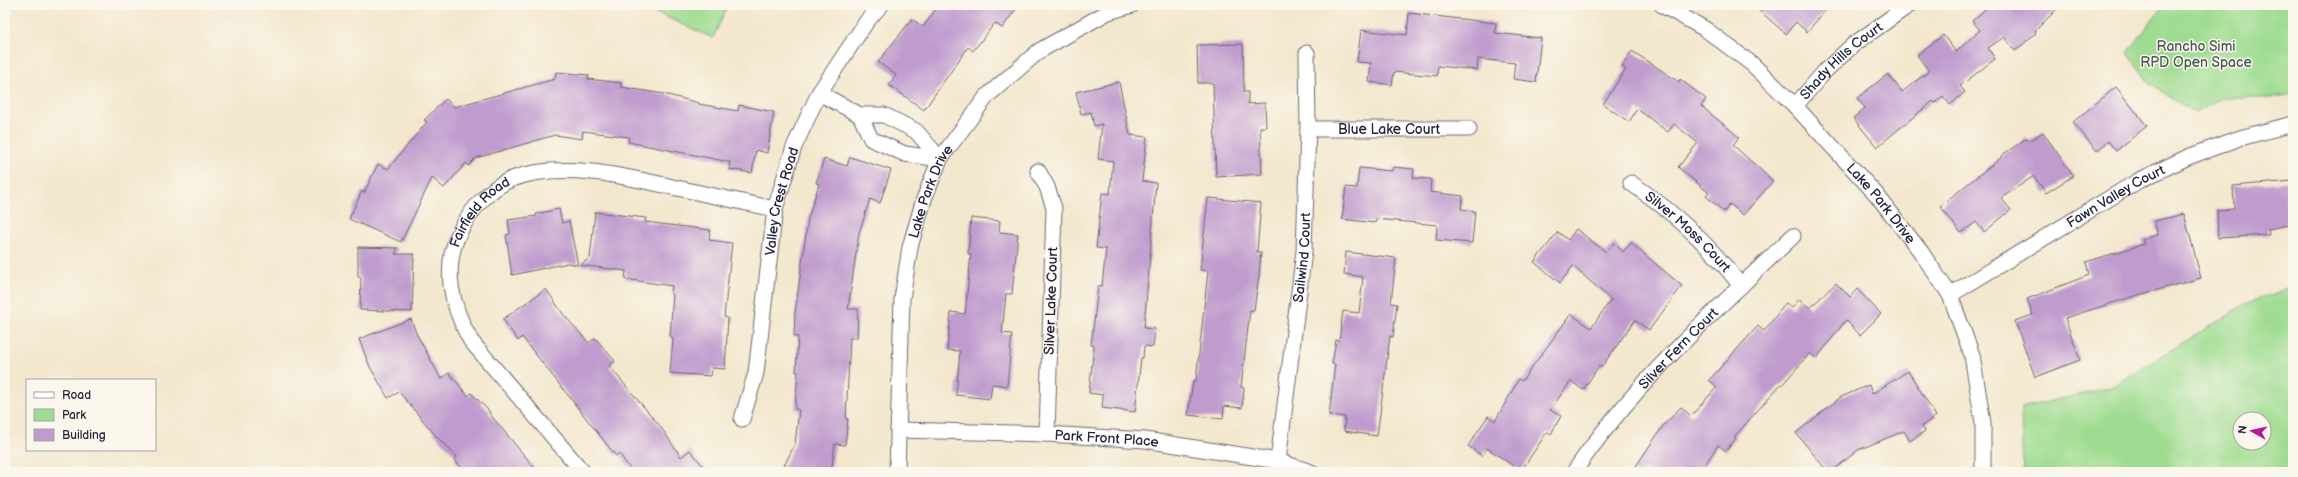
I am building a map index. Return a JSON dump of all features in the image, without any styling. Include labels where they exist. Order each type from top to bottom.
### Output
[{"type":"street","name":"Valley Crest Road","points":[[742,419],[756,373],[775,209],[794,147],[818,93],[867,21],[881,5]]},
{"type":"street","name":"Lake Park Drive","points":[[897,472],[902,299],[909,254],[924,199],[940,160],[987,96],[1040,51],[1108,12],[1132,5]]},
{"type":"street","name":"Lake Park Drive","points":[[1662,5],[1704,29],[1752,64],[1794,106],[1876,194],[1921,252],[1950,294],[1972,355],[1983,423],[1983,472]]},
{"type":"street","name":"Shady Hills Court","points":[[1794,106],[1826,70],[1853,44],[1910,5]]},
{"type":"street","name":"Sailwind Court","points":[[1278,461],[1304,251],[1308,129],[1307,53]]},
{"type":"street","points":[[818,93],[860,115],[884,115],[916,131],[940,160]]},
{"type":"street","points":[[860,115],[871,139],[905,154],[940,160]]},
{"type":"street","name":"Fawn Valley Court","points":[[1950,294],[2138,181],[2188,157],[2240,138],[2293,124]]},
{"type":"street","name":"Blue Lake Court","points":[[1308,129],[1469,129]]},
{"type":"street","name":"Fairfield Road","points":[[583,472],[471,341],[458,318],[451,295],[453,256],[457,236],[467,218],[490,191],[511,179],[526,174],[571,171],[610,173],[775,209]]},
{"type":"street","name":"Silver Lake Court","points":[[1038,171],[1047,187],[1054,208],[1048,434]]},
{"type":"street","name":"Silver Moss Court","points":[[1631,183],[1661,203],[1690,227],[1718,256],[1741,286]]},
{"type":"street","name":"Silver Fern Court","points":[[1574,472],[1625,406],[1670,356],[1793,236]]},
{"type":"street","name":"Park Front Place","points":[[898,430],[1048,434],[1145,440],[1278,461],[1311,472]]},
{"type":"green space","points":[[650,5],[728,5],[713,38],[648,9]]},
{"type":"green space","name":"Rancho Simi RPD Open Space","points":[[2163,5],[2293,5],[2293,94],[2270,98],[2222,98],[2195,113],[2150,84],[2128,53]]},
{"type":"green space","points":[[2293,286],[2293,472],[2023,472],[2021,408],[2112,387],[2242,306]]},
{"type":"building","points":[[939,5],[1019,5],[1002,28],[995,23],[973,51],[968,47],[924,110],[889,85],[896,75],[878,62],[912,19],[923,27]]},
{"type":"building","points":[[1753,5],[1830,5],[1807,32],[1796,22],[1786,34]]},
{"type":"building","points":[[1990,5],[2061,5],[2035,31],[2036,33],[2015,51],[2004,37],[1988,48],[1995,59],[1960,86],[1965,92],[1950,105],[1943,96],[1935,103],[1933,101],[1877,147],[1853,118],[1865,108],[1857,98],[1888,74],[1902,92],[1929,71],[1917,55],[1943,35],[1956,52],[1980,30],[1972,21]]},
{"type":"building","points":[[1409,13],[1496,23],[1495,33],[1541,38],[1536,82],[1513,79],[1515,63],[1478,59],[1477,70],[1438,66],[1437,76],[1394,72],[1392,85],[1369,82],[1371,63],[1357,62],[1361,30],[1407,35]]},
{"type":"building","points":[[1243,44],[1244,92],[1248,92],[1248,104],[1265,103],[1266,127],[1260,127],[1262,174],[1216,177],[1213,83],[1198,83],[1197,45]]},
{"type":"building","points":[[1632,51],[1679,82],[1680,79],[1706,99],[1701,106],[1739,137],[1733,145],[1773,181],[1743,215],[1730,204],[1724,212],[1706,196],[1709,193],[1678,167],[1698,143],[1674,124],[1668,132],[1637,109],[1629,122],[1603,104],[1626,69],[1622,66]]},
{"type":"building","points":[[556,72],[589,75],[588,79],[621,83],[621,87],[664,94],[699,104],[738,111],[739,105],[774,112],[767,153],[756,150],[752,173],[729,169],[730,162],[628,142],[629,137],[583,131],[582,139],[555,135],[476,158],[468,166],[466,163],[444,188],[432,178],[401,242],[349,219],[362,191],[364,193],[378,164],[388,169],[427,122],[424,120],[446,99],[454,107],[555,79]]},
{"type":"building","points":[[1119,82],[1130,135],[1147,137],[1142,181],[1156,183],[1144,328],[1155,329],[1153,347],[1144,346],[1143,358],[1141,358],[1135,412],[1102,408],[1103,395],[1089,393],[1094,345],[1091,345],[1098,286],[1102,286],[1106,249],[1096,248],[1102,193],[1110,194],[1113,161],[1098,159],[1102,124],[1094,126],[1091,112],[1081,114],[1076,92]]},
{"type":"building","points":[[2116,87],[2147,126],[2116,151],[2108,141],[2097,151],[2073,122]]},
{"type":"building","points":[[2043,132],[2073,176],[2046,193],[2034,176],[2001,198],[2011,210],[1984,232],[1976,222],[1961,233],[1940,206],[2003,156],[2002,155],[2027,138],[2029,141]]},
{"type":"building","points":[[850,157],[891,170],[880,203],[870,199],[859,233],[848,309],[858,309],[857,338],[850,338],[846,419],[848,419],[845,445],[835,444],[831,472],[781,472],[795,444],[799,410],[795,409],[798,372],[796,372],[798,337],[794,336],[795,313],[808,219],[819,184],[816,183],[824,159],[847,166]]},
{"type":"building","points":[[1393,167],[1414,169],[1413,178],[1431,179],[1430,192],[1463,196],[1461,209],[1475,211],[1472,243],[1436,240],[1437,225],[1376,219],[1375,223],[1342,219],[1346,187],[1357,188],[1359,168],[1392,171]]},
{"type":"building","points":[[2293,181],[2293,224],[2268,229],[2269,235],[2218,238],[2217,210],[2234,209],[2233,186]]},
{"type":"building","points":[[1208,198],[1261,203],[1257,252],[1261,252],[1259,276],[1254,310],[1250,310],[1241,387],[1244,388],[1242,408],[1224,406],[1223,419],[1188,415],[1193,381],[1196,381],[1208,271],[1200,270]]},
{"type":"building","points":[[559,209],[562,223],[569,221],[578,265],[568,263],[512,275],[506,235],[510,234],[508,220],[537,216],[536,214]]},
{"type":"building","points":[[595,212],[646,218],[645,222],[710,230],[709,240],[732,243],[724,317],[728,318],[725,369],[712,368],[711,376],[670,373],[673,338],[670,337],[673,295],[671,294],[672,286],[625,279],[626,271],[580,265],[590,258]]},
{"type":"building","points":[[2184,214],[2201,278],[2131,297],[2065,318],[2080,360],[2035,377],[2015,321],[2033,315],[2027,299],[2089,275],[2086,262],[2144,244],[2142,239],[2158,235],[2154,221]]},
{"type":"building","points":[[971,218],[1000,221],[999,232],[1018,234],[1012,294],[1006,294],[1002,333],[1012,334],[1007,386],[992,384],[990,399],[956,395],[960,351],[947,350],[951,312],[965,314],[971,254],[968,254]]},
{"type":"building","points":[[1576,229],[1606,252],[1614,243],[1623,252],[1631,243],[1682,286],[1649,330],[1635,320],[1601,368],[1599,366],[1583,390],[1571,381],[1550,410],[1561,416],[1551,434],[1547,432],[1521,471],[1487,448],[1482,456],[1468,446],[1488,416],[1495,421],[1519,379],[1522,381],[1571,314],[1591,328],[1611,300],[1573,266],[1560,283],[1534,262],[1558,232],[1568,240]]},
{"type":"building","points":[[358,247],[398,248],[395,254],[414,254],[412,312],[360,310],[361,277],[358,277]]},
{"type":"building","points":[[1346,252],[1396,258],[1391,303],[1397,304],[1393,337],[1390,336],[1377,436],[1344,431],[1345,417],[1329,415],[1335,364],[1332,364],[1336,340],[1339,341],[1343,311],[1359,313],[1363,277],[1344,274]]},
{"type":"building","points":[[1836,283],[1850,297],[1857,289],[1881,314],[1860,335],[1846,320],[1816,359],[1810,353],[1782,385],[1781,384],[1734,437],[1736,438],[1726,451],[1718,445],[1700,472],[1632,472],[1663,426],[1681,407],[1691,416],[1717,387],[1709,380],[1758,326],[1764,331],[1786,303],[1792,308],[1799,299],[1810,308]]},
{"type":"building","points":[[546,289],[563,314],[589,343],[595,338],[615,361],[609,366],[660,426],[681,457],[690,450],[708,472],[632,472],[619,453],[616,456],[522,337],[518,341],[503,319]]},
{"type":"building","points":[[411,319],[416,333],[441,379],[449,373],[468,396],[471,393],[490,412],[489,413],[538,472],[465,472],[454,459],[457,457],[437,437],[399,392],[388,398],[370,367],[359,339]]},
{"type":"building","points":[[1908,371],[1936,416],[1922,426],[1925,431],[1910,441],[1904,431],[1858,450],[1831,472],[1828,472],[1796,433],[1841,397],[1869,385],[1872,394]]}]
